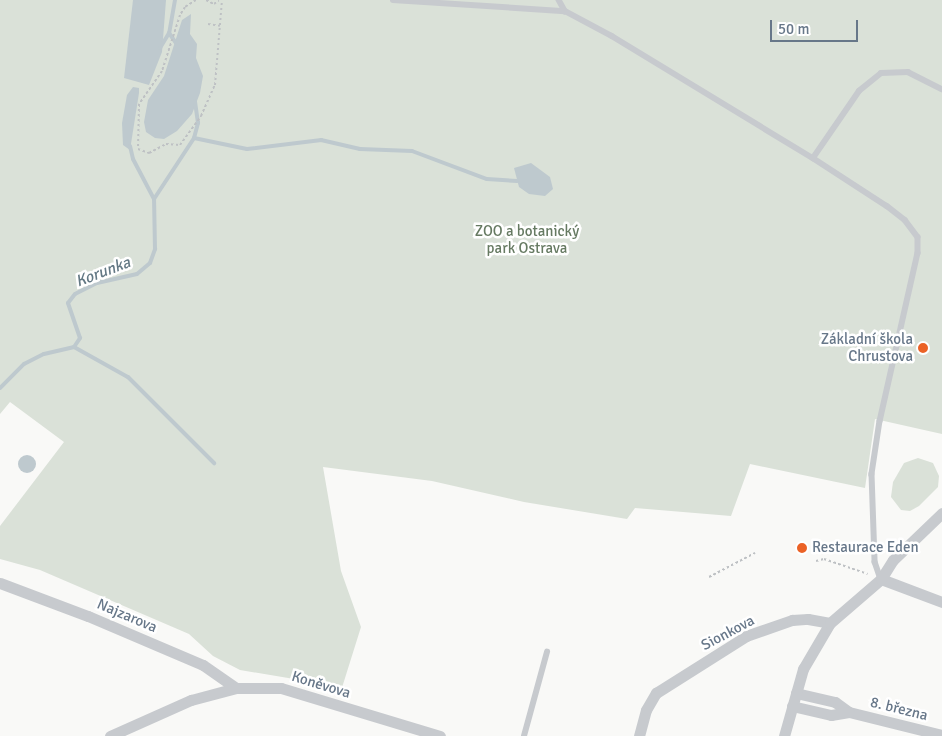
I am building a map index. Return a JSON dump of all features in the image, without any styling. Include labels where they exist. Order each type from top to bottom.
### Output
[{"type":"street","points":[[784,736],[804,669],[830,623],[881,579],[893,560],[942,513]]},
{"type":"street","points":[[881,579],[942,602]]},
{"type":"street","name":"Najzarova","points":[[0,583],[88,616],[203,665],[236,688]]},
{"type":"street","name":"Sionkova","points":[[639,736],[646,710],[656,693],[746,636],[792,620],[808,619],[830,623]]},
{"type":"street","name":"Koněvova","points":[[110,736],[191,700],[236,688],[281,688],[440,736]]},
{"type":"street","name":"8. března","points":[[796,693],[835,702],[849,712],[942,735]]},
{"type":"street","name":"8. března","points":[[792,706],[831,715],[849,712]]},
{"type":"lane","points":[[393,0],[565,11],[612,36],[813,158],[905,220],[918,237],[918,253],[880,421],[872,474],[875,562],[881,579]]},
{"type":"lane","points":[[559,0],[565,11]]},
{"type":"lane","points":[[813,158],[859,91],[881,73],[908,72],[942,89]]},
{"type":"lane","points":[[524,736],[547,652]]},
{"type":"path","points":[[196,0],[185,7],[180,15],[162,71],[139,104],[138,149],[149,153],[166,144],[180,145],[201,116],[215,85],[220,59],[220,24],[223,11],[220,1],[214,4],[206,0]]},
{"type":"path","points":[[208,24],[220,24]]},
{"type":"path","points":[[709,577],[755,553]]},
{"type":"path","points":[[816,562],[824,559],[881,579]]},
{"type":"green space","name":"ZOO a botanický park Ostrava","points":[[0,0],[942,0],[942,434],[875,419],[865,488],[750,464],[731,516],[635,508],[627,519],[524,502],[432,481],[323,467],[341,571],[361,627],[340,694],[306,681],[240,670],[213,656],[189,634],[40,570],[0,559],[0,526],[64,442],[10,402],[0,414]]},
{"type":"green space","points":[[918,458],[933,463],[939,476],[938,487],[919,506],[910,511],[901,510],[891,497],[893,482],[904,463]]},
{"type":"shaded area","points":[[133,0],[166,0],[162,52],[149,85],[124,78]]},
{"type":"shaded area","points":[[191,14],[190,34],[197,44],[196,58],[203,76],[200,93],[192,114],[177,131],[164,139],[155,138],[146,132],[144,122],[148,100],[164,76],[182,20]]},
{"type":"shaded area","points":[[133,87],[139,88],[139,93],[130,150],[123,145],[122,123],[127,95]]},
{"type":"shaded area","points":[[531,163],[550,177],[553,189],[545,196],[529,194],[519,187],[514,168]]},
{"type":"shaded area","points":[[27,455],[33,458],[36,464],[33,470],[27,473],[21,470],[18,464],[21,458]]},
{"type":"waterway","name":"Korunka","points":[[175,0],[169,33],[176,43]]},
{"type":"waterway","points":[[160,48],[169,33]]},
{"type":"waterway","name":"Korunka","points":[[0,388],[24,364],[44,354],[74,347],[80,338],[68,303],[75,294],[97,283],[137,274],[150,263],[155,249],[154,199],[194,138],[198,123],[195,101]]},
{"type":"waterway","points":[[194,138],[247,149],[321,140],[360,149],[412,151],[487,179],[517,181]]},
{"type":"waterway","points":[[130,146],[133,159],[154,199]]},
{"type":"waterway","points":[[74,347],[128,377],[214,463]]},
{"type":"place","name":"Základní škola Chrustova","points":[[923,348]]},
{"type":"place","name":"Restaurace Eden","points":[[802,548]]}]
